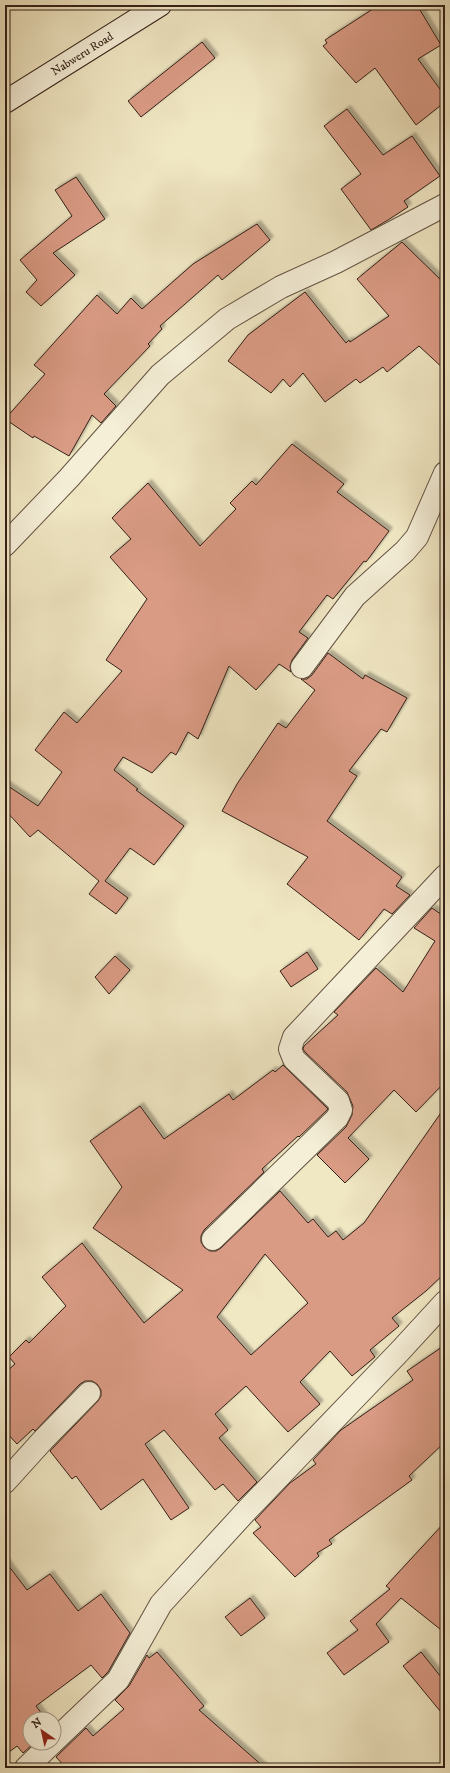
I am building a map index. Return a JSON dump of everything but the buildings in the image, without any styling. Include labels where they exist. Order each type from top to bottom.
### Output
[{"type":"street","name":"Nabweru Road","points":[[5,102],[160,5]]},
{"type":"street","points":[[5,545],[69,478],[160,375],[227,318],[281,287],[336,262],[445,205]]},
{"type":"street","points":[[302,667],[355,596],[405,551],[417,537],[445,473]]},
{"type":"street","points":[[213,1239],[337,1118],[341,1110],[338,1101],[294,1059],[290,1049],[294,1037],[445,876]]},
{"type":"street","points":[[62,1733],[118,1680],[161,1604],[248,1509],[445,1302]]},
{"type":"street","points":[[5,1482],[89,1393]]},
{"type":"street","points":[[26,1768],[44,1751]]}]
